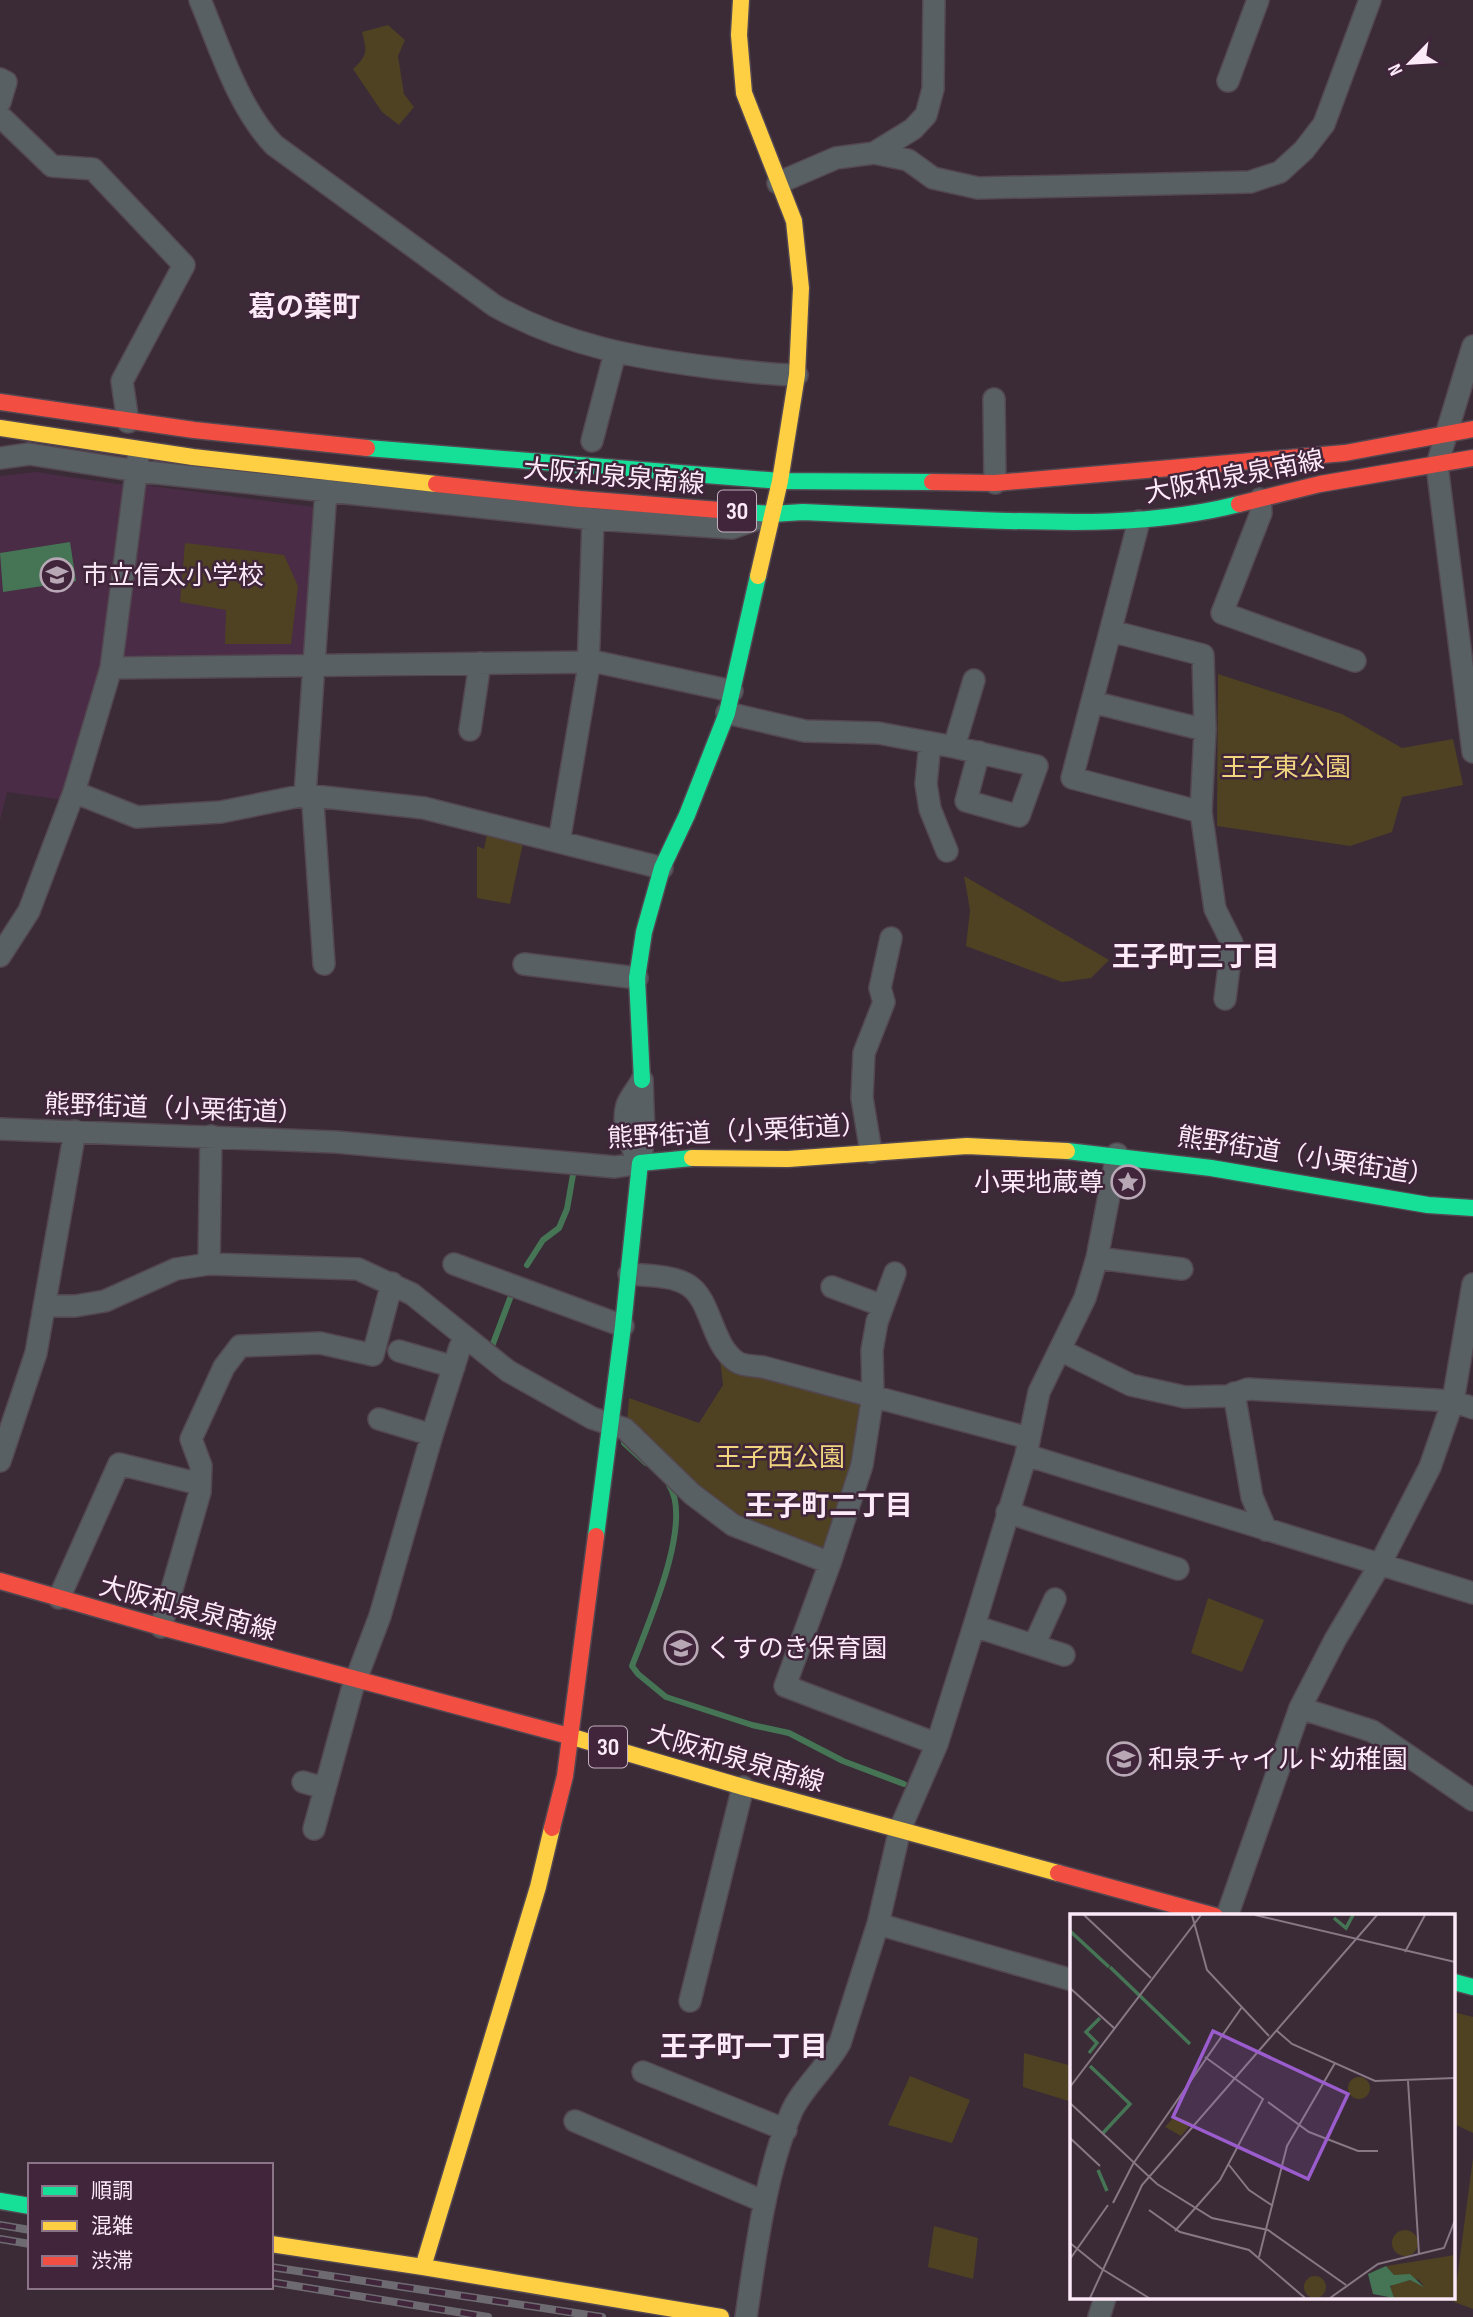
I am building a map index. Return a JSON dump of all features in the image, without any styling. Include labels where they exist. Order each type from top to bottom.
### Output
[{"type":"main road","points":[[642,1080],[637,978],[644,932],[662,868],[687,815],[727,713],[779,481],[797,375],[801,288],[794,220],[744,93],[739,35],[741,0]]},
{"type":"main road","name":"大阪和泉泉南線","points":[[0,402],[128,422],[286,441],[779,481],[995,483],[1345,453],[1473,429]]},
{"type":"main road","name":"大阪和泉泉南線","points":[[0,428],[219,460],[580,499],[772,514],[803,512],[1057,523],[1139,521],[1204,513],[1320,484],[1473,458]]},
{"type":"main road","name":"熊野街道（小栗街道）","points":[[640,1163],[666,1158],[788,1159],[955,1146],[993,1146],[1117,1154],[1428,1205],[1473,1208]]},
{"type":"main road","points":[[423,2267],[538,1887],[565,1776],[623,1326],[640,1163]]},
{"type":"main road","name":"大阪和泉泉南線","points":[[0,1581],[161,1627],[569,1735],[743,1787],[1208,1914]]},
{"type":"main road","points":[[1456,1983],[1473,1987]]},
{"type":"main road","points":[[0,2201],[28,2206]]},
{"type":"main road","points":[[273,2245],[423,2267],[721,2317]]},
{"type":"street","points":[[200,0],[247,108],[258,128],[274,145],[495,306],[529,325],[615,353],[688,364],[797,375]]},
{"type":"street","points":[[873,153],[913,130],[926,115],[933,89],[934,0]]},
{"type":"street","points":[[1228,80],[1258,0]]},
{"type":"street","points":[[778,183],[836,158],[873,153],[908,160],[933,178],[978,188],[1250,183],[1280,172],[1304,150],[1324,124],[1370,0]]},
{"type":"street","points":[[0,79],[6,82],[0,102]]},
{"type":"street","points":[[0,116],[52,166],[93,169],[184,265],[122,381],[128,422]]},
{"type":"street","points":[[1472,742],[1437,465],[1473,346]]},
{"type":"street","points":[[592,441],[615,353]]},
{"type":"street","points":[[994,399],[995,483]]},
{"type":"street","points":[[0,956],[29,911],[74,792],[111,668],[139,461],[135,447]]},
{"type":"street","points":[[0,458],[29,454],[137,471],[593,519],[732,528],[772,514]]},
{"type":"street","points":[[324,964],[313,804],[306,795],[326,489]]},
{"type":"street","points":[[1260,499],[1261,513],[1222,613],[1355,661]]},
{"type":"street","points":[[559,842],[588,663],[593,519]]},
{"type":"street","points":[[1139,521],[1072,778],[1201,812]]},
{"type":"street","points":[[1111,631],[1203,656],[1205,730],[1201,812],[1215,909],[1232,943],[1224,999]]},
{"type":"street","points":[[470,730],[480,663]]},
{"type":"street","points":[[111,668],[597,663],[732,691]]},
{"type":"street","points":[[954,747],[974,680]]},
{"type":"street","points":[[1092,702],[1205,730]]},
{"type":"street","points":[[727,713],[805,731],[878,733],[979,752]]},
{"type":"street","points":[[930,743],[926,784],[930,809],[947,850]]},
{"type":"street","points":[[74,792],[137,817],[221,812],[306,795],[424,808],[662,868]]},
{"type":"street","points":[[871,1153],[862,1098],[864,1053],[884,1002],[880,988],[891,937]]},
{"type":"street","points":[[524,964],[637,978]]},
{"type":"street","points":[[640,1163],[644,1135],[642,1080]]},
{"type":"street","name":"熊野街道（小栗街道）","points":[[0,1129],[336,1142],[615,1167],[640,1163]]},
{"type":"street","points":[[0,1461],[36,1353],[75,1131]]},
{"type":"street","points":[[209,1264],[211,1136]]},
{"type":"street","points":[[746,2317],[759,2229],[791,2111],[840,2043],[878,1924],[900,1829],[937,1745],[974,1626],[1027,1446],[1039,1392],[1085,1298],[1097,1258],[1117,1154]]},
{"type":"street","points":[[1097,1258],[1182,1269]]},
{"type":"street","points":[[46,1306],[75,1306],[105,1301],[176,1269],[209,1264],[358,1269],[412,1294],[508,1371],[592,1418],[625,1430],[692,1494],[733,1525],[830,1563]]},
{"type":"street","points":[[454,1264],[623,1326]]},
{"type":"street","points":[[895,1273],[877,1322],[872,1350],[873,1395],[862,1465],[785,1686],[937,1745]]},
{"type":"street","points":[[629,1275],[677,1279],[690,1286],[699,1297],[723,1348],[738,1363],[873,1395],[1266,1530],[1473,1593]]},
{"type":"street","points":[[161,1627],[200,1492],[201,1466],[191,1439],[224,1367],[240,1346],[320,1343],[373,1355],[392,1283]]},
{"type":"street","points":[[1228,1914],[1300,1708],[1335,1640],[1379,1566],[1463,1405],[1473,1284]]},
{"type":"street","points":[[832,1287],[883,1306]]},
{"type":"street","points":[[314,1829],[324,1788],[357,1678],[380,1616],[432,1435],[460,1347],[467,1338]]},
{"type":"street","points":[[1060,1350],[1131,1385],[1185,1397],[1228,1396],[1248,1389],[1463,1405]]},
{"type":"street","points":[[399,1351],[454,1367]]},
{"type":"street","points":[[1234,1393],[1252,1497],[1266,1530]]},
{"type":"street","points":[[379,1419],[432,1435]]},
{"type":"street","points":[[59,1598],[119,1464],[200,1484]]},
{"type":"street","points":[[1007,1512],[1178,1569]]},
{"type":"street","points":[[1034,1646],[1055,1599]]},
{"type":"street","points":[[974,1626],[1064,1655]]},
{"type":"street","points":[[1300,1708],[1372,1731],[1473,1800]]},
{"type":"street","points":[[303,1782],[324,1788]]},
{"type":"street","points":[[690,2001],[743,1787]]},
{"type":"street","points":[[878,1924],[1070,1979]]},
{"type":"street","points":[[643,2072],[786,2130]]},
{"type":"street","points":[[576,2122],[765,2202]]},
{"type":"street","points":[[1099,2317],[1104,2300]]},
{"type":"shaded area","name":"市立信太小学校","points":[[36,472],[125,485],[101,665],[64,800],[7,792],[0,821],[0,476]]},
{"type":"shaded area","points":[[143,485],[315,507],[308,658],[124,659]]},
{"type":"shaded area","points":[[70,542],[76,581],[3,592],[0,553]]},
{"type":"green space","points":[[388,25],[405,40],[398,56],[404,94],[414,107],[399,125],[382,112],[353,69],[365,52],[362,32]]},
{"type":"green space","points":[[185,543],[284,555],[298,586],[291,644],[225,644],[226,610],[180,602]]},
{"type":"green space","name":"王子東公園","points":[[1218,674],[1342,714],[1402,748],[1453,739],[1463,785],[1402,797],[1392,832],[1350,846],[1217,826]]},
{"type":"green space","points":[[487,834],[523,843],[510,904],[477,898],[477,846],[484,849]]},
{"type":"green space","points":[[964,876],[1109,960],[1091,978],[1062,982],[966,946],[970,910]]},
{"type":"green space","name":"王子西公園","points":[[719,1351],[862,1401],[862,1438],[827,1550],[818,1555],[736,1519],[627,1421],[629,1398],[699,1423],[723,1385]]},
{"type":"green space","points":[[1208,1598],[1264,1620],[1242,1672],[1191,1653]]},
{"type":"green space","points":[[1456,2013],[1473,2017],[1473,2133],[1456,2125]]},
{"type":"green space","points":[[1024,2053],[1070,2065],[1070,2101],[1023,2087]]},
{"type":"green space","points":[[910,2076],[970,2100],[952,2143],[888,2125]]},
{"type":"green space","points":[[1473,2158],[1473,2309],[1454,2302]]},
{"type":"green space","points":[[934,2226],[978,2238],[973,2279],[928,2267]]},
{"type":"waterway","points":[[527,1265],[543,1240],[559,1228],[567,1209],[574,1169]]},
{"type":"waterway","points":[[491,1349],[512,1293]]},
{"type":"waterway","points":[[624,1443],[646,1463]]},
{"type":"waterway","points":[[669,1485],[675,1502],[676,1523],[672,1548],[657,1601],[632,1666],[638,1674],[666,1697],[752,1725],[789,1733],[843,1761],[904,1784]]},
{"type":"railway","points":[[0,2225],[28,2230]]},
{"type":"railway","points":[[0,2239],[28,2244]]},
{"type":"railway","points":[[273,2267],[602,2317]]},
{"type":"railway","points":[[273,2282],[488,2317]]},
{"type":"traffic: fast","points":[[367,448],[780,481],[932,482]]},
{"type":"traffic: fast","points":[[744,512],[1077,522],[1142,520],[1239,504]]},
{"type":"traffic: fast","points":[[642,1080],[637,978],[644,932],[662,868],[687,815],[727,713],[758,576]]},
{"type":"traffic: fast","points":[[1067,1151],[1211,1168],[1428,1205],[1473,1208]]},
{"type":"traffic: fast","points":[[596,1536],[623,1326],[640,1163],[692,1158]]},
{"type":"traffic: fast","points":[[1456,1983],[1473,1987]]},
{"type":"traffic: fast","points":[[0,2201],[28,2206]]},
{"type":"traffic: slow","points":[[741,0],[739,35],[744,93],[794,221],[801,288],[797,375],[780,481],[758,576]]},
{"type":"traffic: slow","points":[[0,428],[193,457],[436,484]]},
{"type":"traffic: slow","points":[[692,1158],[788,1159],[967,1146],[1067,1151]]},
{"type":"traffic: slow","points":[[569,1736],[743,1787],[1058,1873]]},
{"type":"traffic: slow","points":[[423,2267],[538,1887],[552,1828]]},
{"type":"traffic: slow","points":[[273,2244],[721,2317]]},
{"type":"traffic: jam","points":[[0,402],[194,430],[367,448]]},
{"type":"traffic: jam","points":[[932,482],[995,483],[1345,453],[1473,429]]},
{"type":"traffic: jam","points":[[1239,504],[1320,484],[1473,458]]},
{"type":"traffic: jam","points":[[436,484],[744,512]]},
{"type":"traffic: jam","points":[[552,1828],[565,1776],[596,1536]]},
{"type":"traffic: jam","points":[[0,1581],[569,1736]]},
{"type":"traffic: jam","points":[[1058,1873],[1208,1914]]},
{"type":"place","name":"市立信太小学校","points":[[57,575]]},
{"type":"place","name":"小栗地蔵尊","points":[[1128,1182]]},
{"type":"place","name":"くすのき保育園","points":[[681,1648]]},
{"type":"place","name":"和泉チャイルド幼稚園","points":[[1124,1759]]},
{"type":"district","name":"葛の葉町","points":[[304,306]]},
{"type":"district","name":"王子町三丁目","points":[[1196,956]]},
{"type":"district","name":"王子町二丁目","points":[[829,1505]]},
{"type":"district","name":"王子町一丁目","points":[[744,2046]]}]
